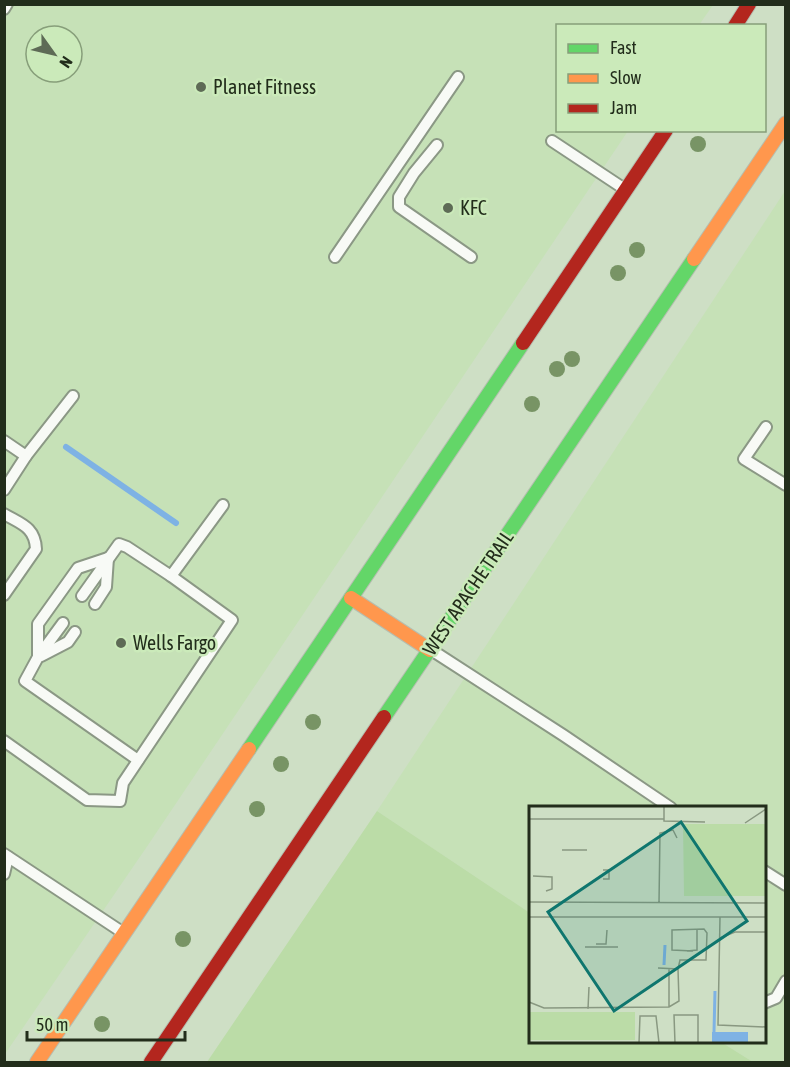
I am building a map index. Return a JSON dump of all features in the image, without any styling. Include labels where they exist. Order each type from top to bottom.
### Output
[{"type":"main road","points":[[736,24],[749,4]]},
{"type":"main road","name":"WEST APACHE TRAIL","points":[[151,1062],[786,123]]},
{"type":"main road","points":[[37,1062],[665,132]]},
{"type":"main road","points":[[351,598],[430,650]]},
{"type":"lane","points":[[4,9],[8,4]]},
{"type":"lane","points":[[335,257],[458,77]]},
{"type":"lane","points":[[552,141],[626,190]]},
{"type":"lane","points":[[437,145],[414,173],[399,197],[399,207],[471,256]]},
{"type":"lane","points":[[4,490],[26,456],[73,396]]},
{"type":"lane","points":[[766,427],[744,459],[786,485]]},
{"type":"lane","points":[[4,441],[26,456]]},
{"type":"lane","points":[[171,576],[223,505]]},
{"type":"lane","points":[[4,514],[30,530],[36,540],[36,549],[4,595]]},
{"type":"lane","points":[[4,741],[87,800],[120,801],[123,783],[232,620],[171,576],[119,544],[82,596]]},
{"type":"lane","points":[[94,604],[106,587],[108,558]]},
{"type":"lane","points":[[38,657],[38,624],[78,568],[108,558]]},
{"type":"lane","points":[[63,623],[38,657],[25,681],[138,760]]},
{"type":"lane","points":[[38,657],[68,642],[75,632]]},
{"type":"lane","points":[[430,650],[670,806]]},
{"type":"lane","points":[[4,874],[6,856],[124,933]]},
{"type":"lane","points":[[766,872],[786,885]]},
{"type":"lane","points":[[766,1003],[776,998],[786,981]]},
{"type":"shaded area","points":[[5,5],[713,5],[700,24],[556,24],[556,132],[627,132],[5,1054]]},
{"type":"shaded area","points":[[785,191],[785,1057],[782,1062],[753,1062],[723,1043],[766,1043],[766,806],[529,806],[529,912],[377,811]]},
{"type":"shaded area","points":[[377,811],[529,912],[529,1043],[723,1043],[753,1062],[207,1062]]},
{"type":"waterway","points":[[66,447],[176,523]]},
{"type":"traffic: fast","points":[[384,717],[694,259]]},
{"type":"traffic: fast","points":[[249,749],[523,343]]},
{"type":"traffic: slow","points":[[694,259],[786,123]]},
{"type":"traffic: slow","points":[[351,598],[430,650]]},
{"type":"traffic: slow","points":[[37,1062],[249,749]]},
{"type":"traffic: jam","points":[[736,24],[749,4]]},
{"type":"traffic: jam","points":[[523,343],[665,132]]},
{"type":"traffic: jam","points":[[151,1062],[384,717]]},
{"type":"place","name":"Planet Fitness","points":[[201,87]]},
{"type":"place","name":"KFC","points":[[448,208]]},
{"type":"place","name":"Wells Fargo","points":[[121,643]]}]
